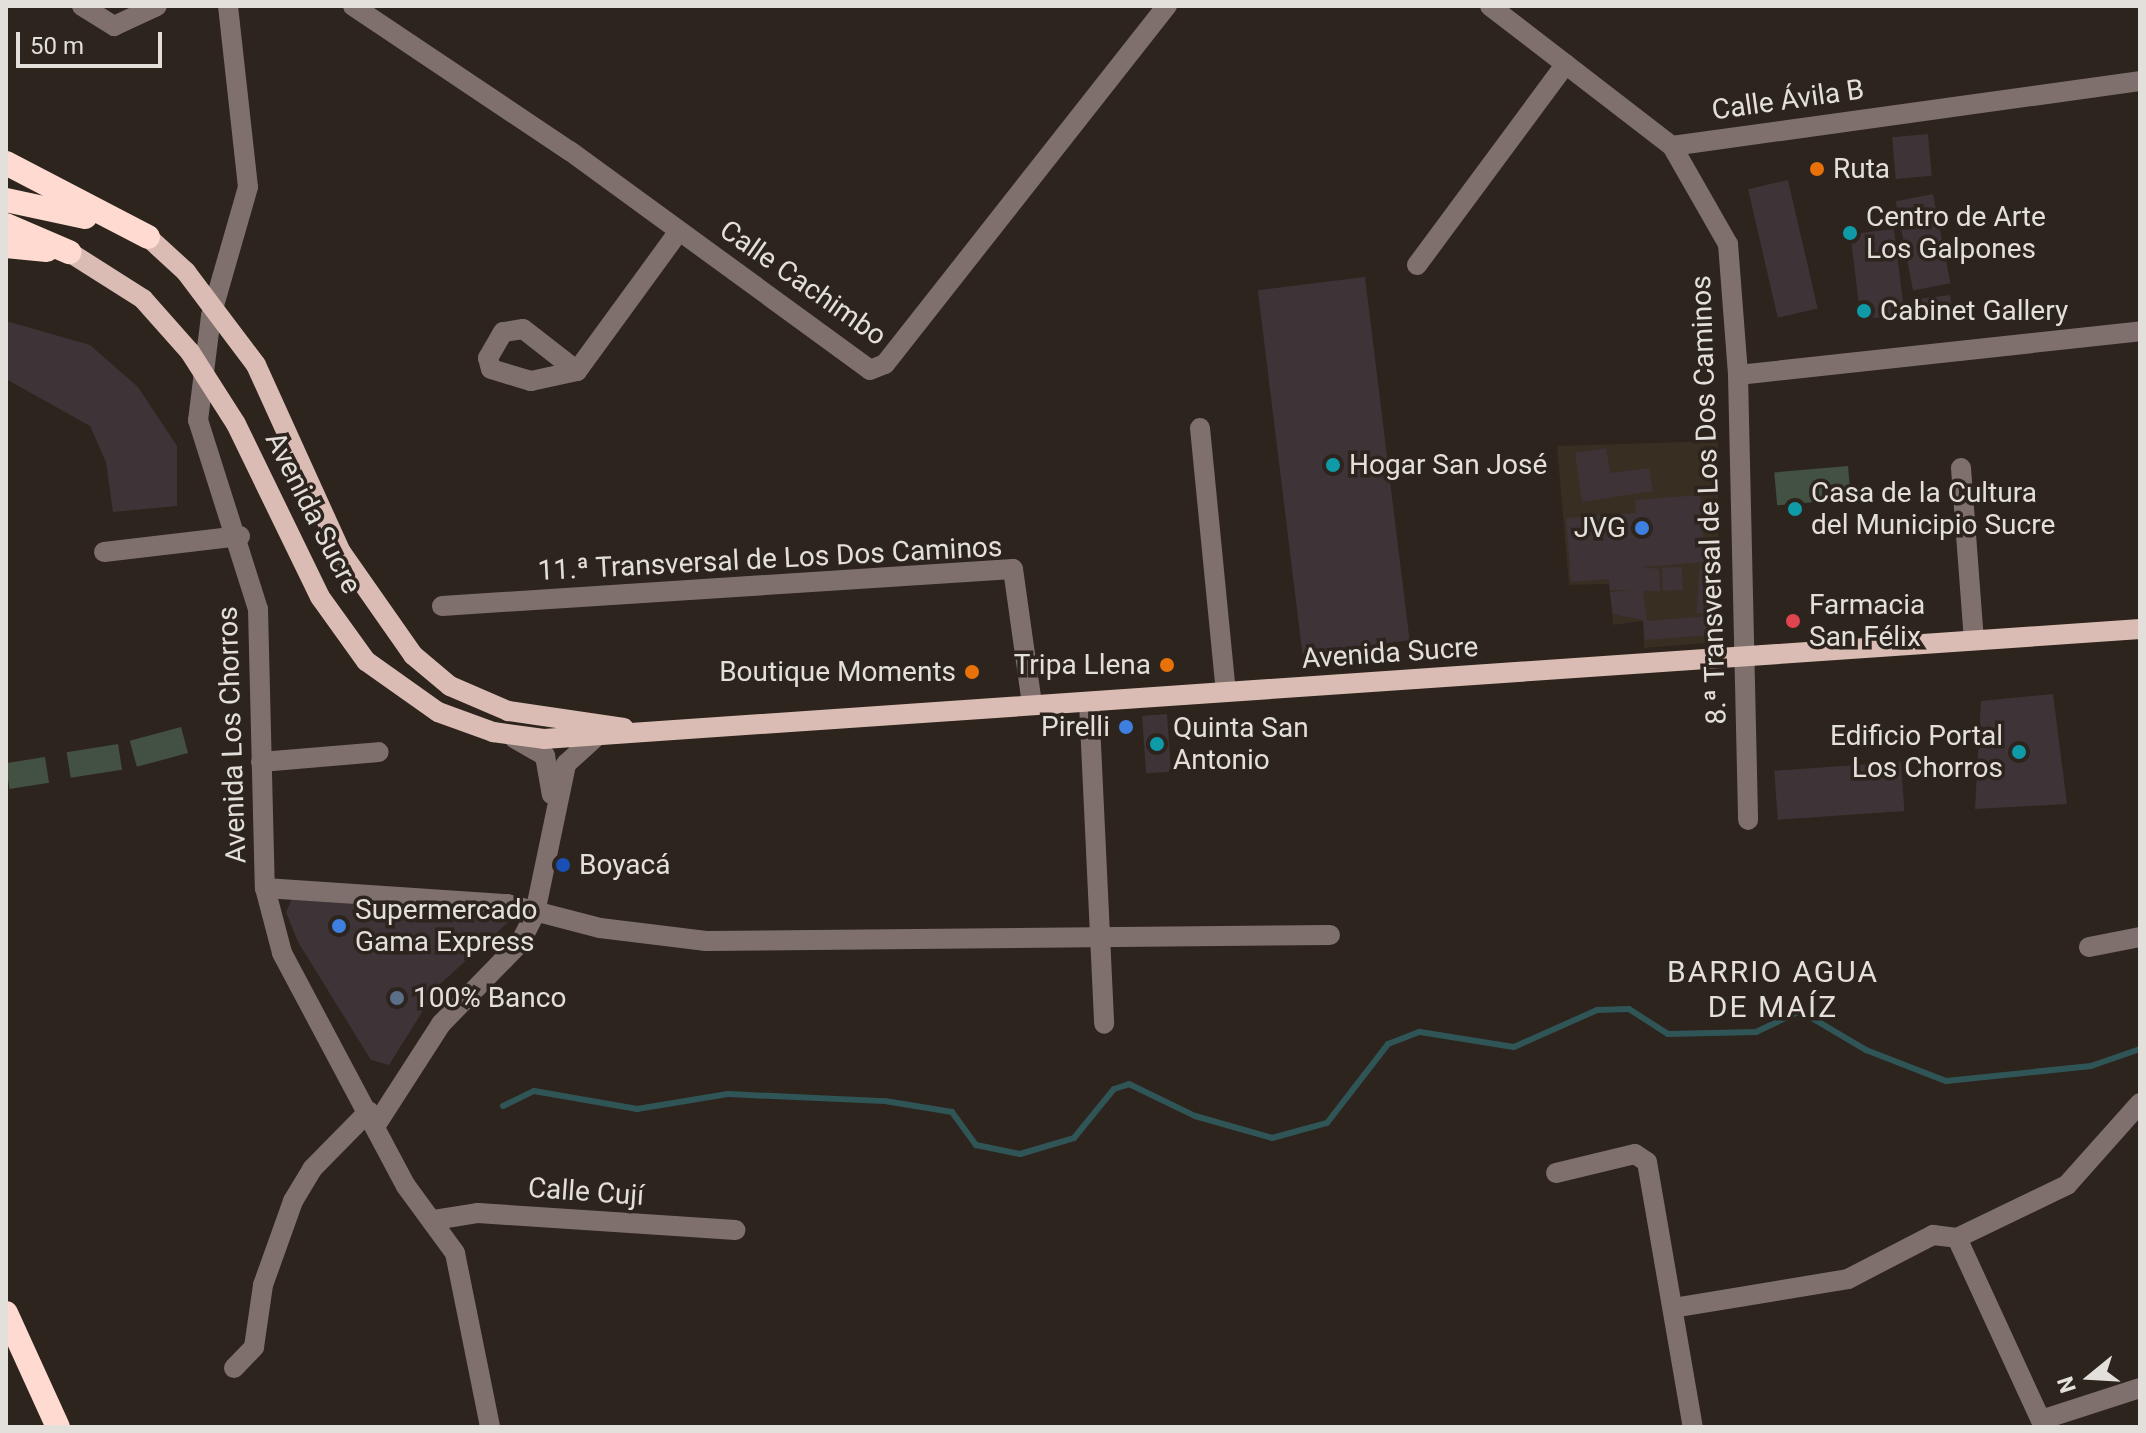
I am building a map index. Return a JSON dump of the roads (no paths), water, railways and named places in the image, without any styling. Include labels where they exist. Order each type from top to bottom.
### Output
[{"type":"highway","points":[[6,163],[148,237]]},
{"type":"highway","points":[[6,200],[148,237]]},
{"type":"highway","points":[[6,225],[69,252]]},
{"type":"highway","points":[[6,246],[69,252]]},
{"type":"highway","points":[[6,1313],[58,1427]]},
{"type":"main road","name":"Avenida Sucre","points":[[148,237],[186,272],[256,365],[341,552],[413,655],[450,686],[508,711],[644,730]]},
{"type":"main road","name":"Avenida Sucre","points":[[69,252],[143,299],[190,352],[236,424],[320,597],[366,661],[438,712],[493,732],[595,738],[644,730],[1742,659],[1974,639],[2140,629]]},
{"type":"street","points":[[82,6],[114,26],[157,6]]},
{"type":"street","name":"Avenida Los Chorros","points":[[228,6],[248,187],[198,392],[210,472],[240,536],[258,609],[265,888],[282,953],[406,1186],[434,1220],[463,1275],[490,1427]]},
{"type":"street","name":"Calle Cachimbo","points":[[353,6],[679,231],[870,370],[878,369],[1167,6]]},
{"type":"street","points":[[1490,6],[1672,146]]},
{"type":"street","points":[[1417,265],[1566,64]]},
{"type":"street","name":"Calle Ávila B","points":[[1672,146],[2140,81]]},
{"type":"street","name":"8.ª Transversal de Los Dos Caminos","points":[[1672,146],[1728,244],[1738,375],[1748,820]]},
{"type":"street","points":[[577,371],[679,231]]},
{"type":"street","points":[[1738,375],[2140,331]]},
{"type":"street","points":[[1200,428],[1226,692]]},
{"type":"street","points":[[1961,468],[1974,639]]},
{"type":"street","points":[[104,552],[240,536]]},
{"type":"street","name":"11.ª Transversal de Los Dos Caminos","points":[[442,606],[1013,569],[1032,705]]},
{"type":"street","points":[[1089,702],[1104,1024]]},
{"type":"street","points":[[493,732],[545,756],[553,822]]},
{"type":"street","points":[[234,1368],[254,1347],[263,1285],[293,1201],[312,1169],[372,1118],[441,1024],[520,943],[535,913],[566,764],[595,738]]},
{"type":"street","points":[[261,762],[379,752]]},
{"type":"street","points":[[265,888],[507,904],[535,913],[706,941],[1099,941],[1330,935]]},
{"type":"street","points":[[2089,947],[2140,937]]},
{"type":"street","points":[[1673,1308],[1848,1279],[1933,1235],[1957,1238],[2067,1185],[2140,1103]]},
{"type":"street","points":[[1556,1173],[1643,1155],[1693,1427]]},
{"type":"street","name":"Calle Cují","points":[[434,1220],[478,1213],[735,1230]]},
{"type":"street","points":[[1957,1238],[2042,1424],[2140,1388]]},
{"type":"waterway","points":[[503,1106],[534,1091],[637,1109],[728,1094],[885,1101],[952,1112],[976,1145],[1020,1154],[1074,1138],[1114,1089],[1129,1084],[1195,1116],[1272,1138],[1327,1123],[1388,1044],[1420,1032],[1514,1047],[1597,1010],[1629,1009],[1668,1034],[1756,1032],[1800,1011],[1866,1050],[1946,1081],[2091,1066],[2140,1049]]},
{"type":"place","name":"Ruta","points":[[1817,169]]},
{"type":"place","name":"Centro de Arte Los Galpones","points":[[1850,233]]},
{"type":"place","name":"Cabinet Gallery","points":[[1864,311]]},
{"type":"place","name":"Hogar San José","points":[[1333,465]]},
{"type":"place","name":"Casa de la Cultura del Municipio Sucre","points":[[1795,509]]},
{"type":"place","name":"JVG","points":[[1642,528]]},
{"type":"place","name":"Farmacia San Félix","points":[[1793,621]]},
{"type":"place","name":"Tripa Llena","points":[[1167,665]]},
{"type":"place","name":"Boutique Moments","points":[[972,672]]},
{"type":"place","name":"Pirelli","points":[[1126,727]]},
{"type":"place","name":"Quinta San Antonio","points":[[1157,744]]},
{"type":"place","name":"Edificio Portal Los Chorros","points":[[2019,752]]},
{"type":"place","name":"Boyacá","points":[[563,865]]},
{"type":"place","name":"Supermercado Gama Express","points":[[339,926]]},
{"type":"place","name":"100% Banco","points":[[397,998]]},
{"type":"district","name":"BARRIO AGUA DE MAÍZ","points":[[1773,989]]}]
